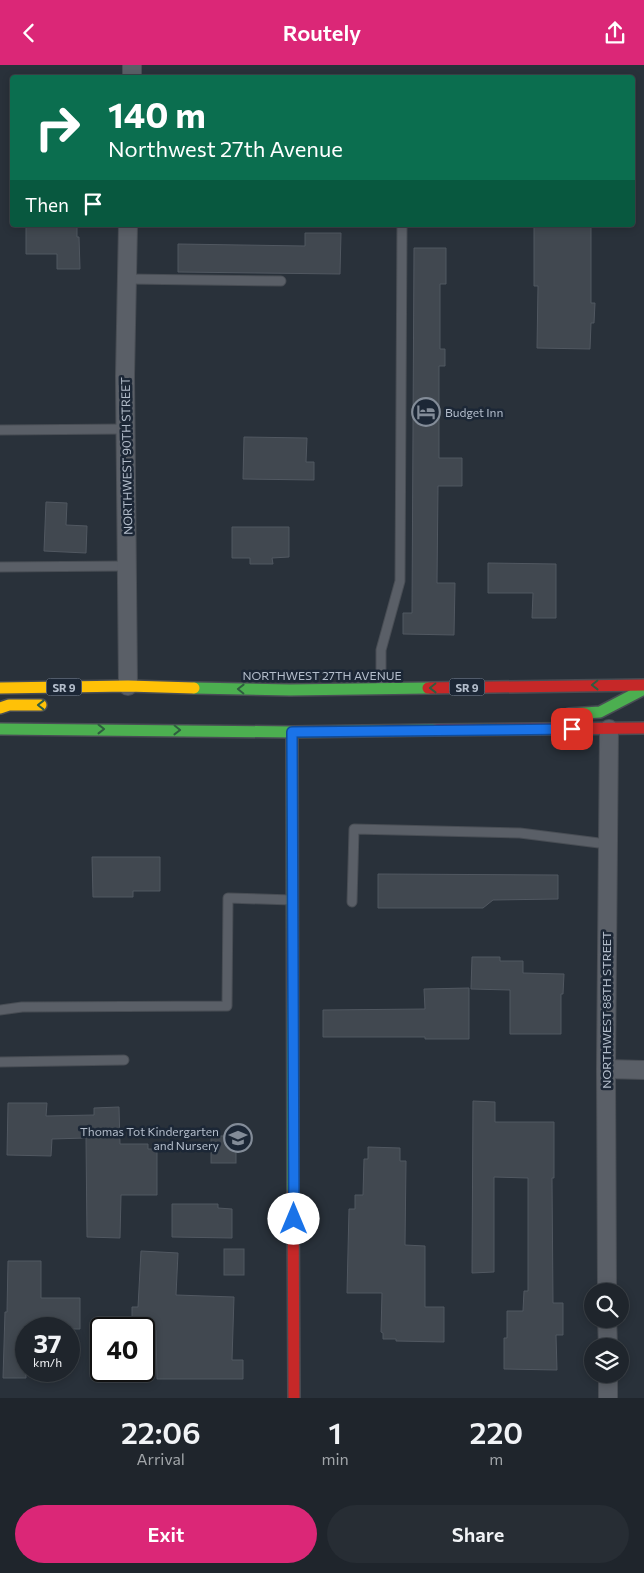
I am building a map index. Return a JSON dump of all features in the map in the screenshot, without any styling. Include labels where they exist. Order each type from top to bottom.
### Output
[{"type":"main road","name":"NORTHWEST 27TH AVENUE","points":[[0,687],[128,686],[290,690],[644,685]]},
{"type":"main road","points":[[195,699],[207,688]]},
{"type":"main road","points":[[559,715],[600,712],[644,689]]},
{"type":"main road","points":[[0,709],[9,705],[49,705]]},
{"type":"main road","points":[[422,729],[464,719]]},
{"type":"main road","points":[[0,729],[292,732],[422,729],[644,728]]},
{"type":"main road","points":[[292,732],[294,1398]]},
{"type":"street","name":"NORTHWEST 90TH STREET","points":[[128,227],[125,376],[128,686]]},
{"type":"street","name":"NORTHWEST 88TH STREET","points":[[607,1283],[606,1069],[609,729]]},
{"type":"street","points":[[606,1069],[644,1070]]},
{"type":"street","points":[[608,1383],[608,1398]]},
{"type":"lane","points":[[381,689],[381,650],[400,581],[402,227]]},
{"type":"lane","points":[[127,279],[281,281]]},
{"type":"lane","points":[[0,430],[126,429]]},
{"type":"lane","points":[[0,567],[127,566]]},
{"type":"lane","points":[[352,902],[354,829],[520,833],[607,843]]},
{"type":"lane","points":[[0,1010],[22,1007],[228,1006],[228,898],[292,900]]},
{"type":"lane","points":[[0,1062],[124,1061]]},
{"type":"building","points":[[26,227],[77,227],[80,269],[57,269],[57,254],[26,254]]},
{"type":"building","points":[[534,227],[591,227],[591,303],[595,303],[594,323],[591,323],[590,349],[537,348],[538,286],[534,286]]},
{"type":"building","points":[[305,233],[341,233],[340,274],[178,272],[178,244],[305,246]]},
{"type":"building","name":"Budget Inn","points":[[414,248],[446,248],[446,284],[440,284],[440,349],[445,349],[445,366],[439,366],[439,458],[462,458],[462,486],[438,486],[437,583],[455,583],[454,635],[403,634],[403,613],[412,613]]},
{"type":"building","points":[[244,437],[307,438],[306,462],[314,462],[314,480],[243,479]]},
{"type":"building","points":[[46,502],[67,503],[66,525],[87,526],[86,553],[44,551]]},
{"type":"building","points":[[232,527],[289,527],[289,557],[272,558],[273,564],[250,564],[250,558],[232,558]]},
{"type":"building","points":[[488,563],[556,564],[556,618],[532,618],[533,593],[488,593]]},
{"type":"building","points":[[92,857],[160,857],[160,891],[133,891],[133,897],[93,897]]},
{"type":"building","points":[[378,874],[558,875],[558,899],[493,900],[483,908],[378,908]]},
{"type":"building","points":[[472,957],[500,957],[500,961],[523,961],[523,973],[564,974],[563,994],[561,994],[561,1034],[510,1034],[510,990],[471,989]]},
{"type":"building","points":[[469,988],[469,1039],[323,1037],[323,1010],[425,1009],[424,989]]},
{"type":"building","points":[[473,1101],[495,1102],[495,1122],[554,1122],[554,1178],[552,1178],[553,1303],[563,1303],[563,1335],[556,1335],[557,1370],[504,1369],[504,1338],[507,1338],[507,1311],[523,1311],[524,1291],[528,1291],[528,1178],[494,1177],[494,1272],[472,1273]]},
{"type":"building","points":[[8,1103],[47,1103],[46,1116],[94,1115],[94,1108],[119,1107],[120,1144],[148,1144],[148,1149],[157,1149],[157,1195],[121,1195],[120,1238],[87,1237],[86,1138],[52,1139],[51,1156],[7,1155]]},
{"type":"building","points":[[211,1136],[236,1136],[236,1163],[211,1163]]},
{"type":"building","points":[[368,1147],[400,1148],[400,1161],[406,1161],[405,1245],[425,1246],[425,1307],[444,1307],[444,1342],[383,1339],[383,1333],[381,1332],[382,1293],[347,1293],[349,1209],[355,1209],[355,1195],[363,1195],[364,1159],[368,1159]]},
{"type":"building","points":[[172,1204],[218,1204],[218,1208],[232,1209],[232,1238],[172,1237]]},
{"type":"building","points":[[224,1249],[244,1249],[244,1275],[224,1275]]},
{"type":"building","points":[[141,1251],[178,1253],[176,1295],[234,1297],[232,1360],[243,1360],[243,1379],[157,1379],[155,1317],[132,1317],[132,1307],[138,1307]]},
{"type":"building","points":[[8,1261],[41,1261],[41,1298],[80,1298],[80,1317],[15,1317],[15,1378],[3,1378],[5,1312],[7,1312]]},
{"type":"traffic: fast","points":[[194,688],[290,690],[428,688]]},
{"type":"traffic: fast","points":[[569,714],[600,712],[644,689]]},
{"type":"traffic: fast","points":[[0,729],[292,732],[435,730]]},
{"type":"traffic: fast","points":[[292,732],[293,1192]]},
{"type":"traffic: slow","points":[[0,688],[128,686],[194,688]]},
{"type":"traffic: slow","points":[[0,708],[9,705],[41,705]]},
{"type":"traffic: jam","points":[[428,688],[644,685]]},
{"type":"traffic: jam","points":[[435,730],[644,728]]},
{"type":"traffic: jam","points":[[293,1192],[294,1398]]},
{"type":"place","name":"Budget Inn","points":[[426,412]]},
{"type":"place","name":"Thomas Tot Kindergarten and Nursery","points":[[238,1138]]},
{"type":"route","points":[[294,1219],[292,732],[422,729],[572,729]]}]
